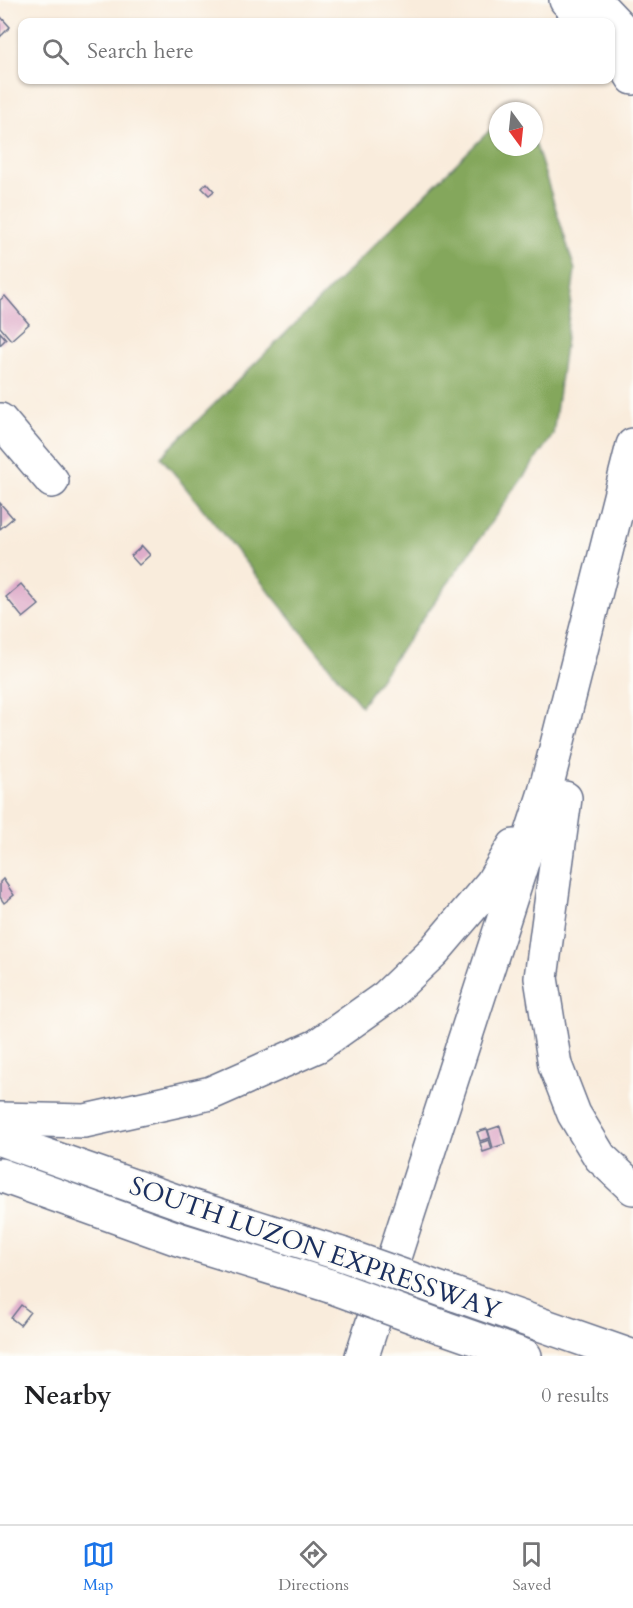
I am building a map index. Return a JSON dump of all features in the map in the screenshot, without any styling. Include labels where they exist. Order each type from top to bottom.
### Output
[{"type":"main road","points":[[566,0],[583,18]]},
{"type":"main road","points":[[594,0],[611,18]]},
{"type":"main road","points":[[615,22],[633,41]]},
{"type":"main road","points":[[615,54],[633,78]]},
{"type":"main road","points":[[0,420],[52,481]]},
{"type":"main road","points":[[362,1356],[555,795],[633,445]]},
{"type":"main road","points":[[381,1356],[555,795],[633,529]]},
{"type":"main road","points":[[0,1119],[85,1121],[211,1093],[316,1046],[386,997],[434,951],[492,883],[555,795]]},
{"type":"main road","points":[[555,795],[541,978],[555,1065],[574,1114],[600,1157],[633,1188]]},
{"type":"main road","name":"SOUTH LUZON EXPRESSWAY","points":[[0,1139],[190,1206],[341,1254],[631,1356]]},
{"type":"main road","name":"SOUTH LUZON EXPRESSWAY","points":[[0,1175],[178,1239],[330,1286],[525,1356]]},
{"type":"green space","points":[[489,131],[489,156],[539,156],[575,270],[553,435],[361,706],[161,457]]},
{"type":"building","points":[[0,16],[10,27],[0,37]]},
{"type":"building","points":[[207,183],[214,191],[209,195],[202,188]]},
{"type":"building","points":[[5,296],[29,324],[11,340],[0,327],[0,300]]},
{"type":"building","points":[[0,332],[6,339],[0,345]]},
{"type":"building","points":[[0,503],[13,518],[0,529]]},
{"type":"building","points":[[142,546],[150,555],[139,565],[131,556]]},
{"type":"building","points":[[21,584],[39,605],[23,618],[6,597]]},
{"type":"building","points":[[3,879],[14,895],[4,903],[0,897],[0,882]]},
{"type":"building","points":[[500,1126],[505,1144],[493,1148],[488,1130]]},
{"type":"building","points":[[487,1129],[490,1138],[480,1141],[477,1132]]},
{"type":"building","points":[[489,1140],[492,1149],[483,1152],[480,1143]]},
{"type":"building","points":[[21,1305],[30,1312],[20,1325],[11,1318]]}]
